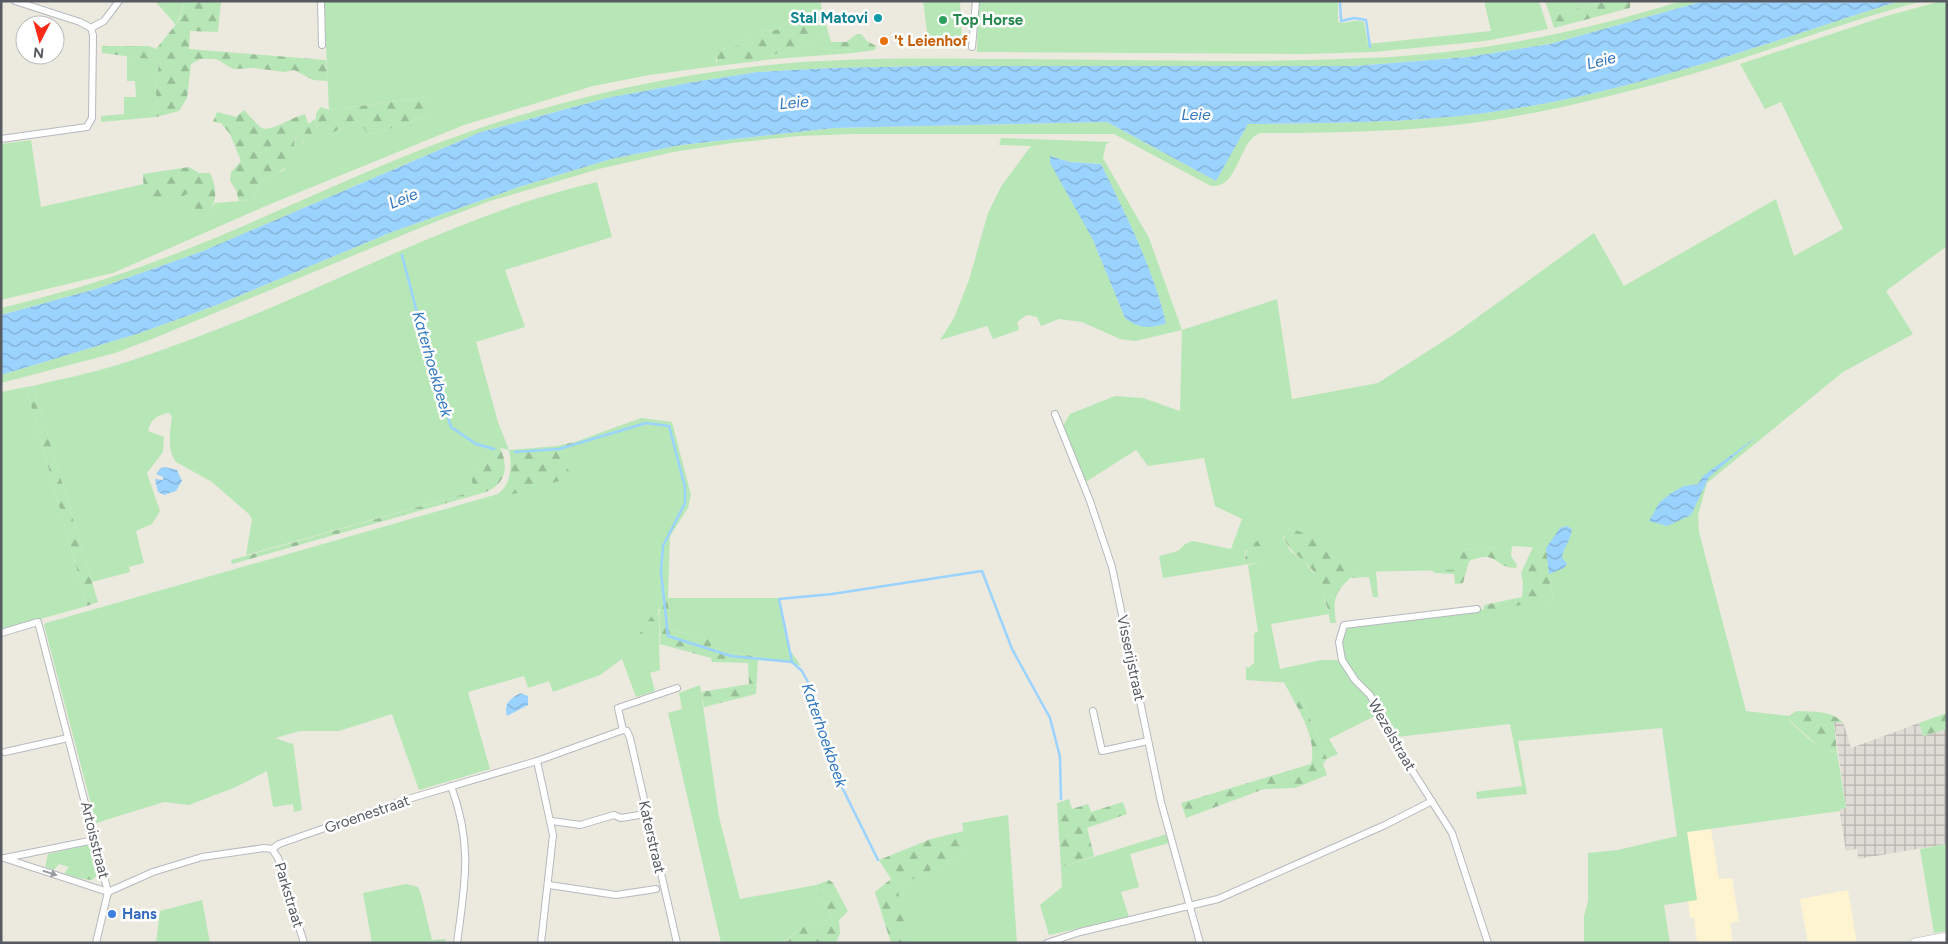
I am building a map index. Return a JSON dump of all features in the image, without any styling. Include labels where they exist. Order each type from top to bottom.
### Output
[{"type":"main road","points":[[1939,941],[1947,937]]},
{"type":"main road","points":[[1915,943],[1947,942]]},
{"type":"street","points":[[15,1],[80,22],[91,28]]},
{"type":"street","points":[[91,28],[104,21],[118,1]]},
{"type":"street","points":[[321,1],[322,46]]},
{"type":"street","points":[[972,47],[976,1]]},
{"type":"street","points":[[1,139],[87,127],[92,118],[93,42],[91,28]]},
{"type":"street","name":"Visserijstraat","points":[[1055,414],[1090,502],[1112,566],[1161,802],[1200,943]]},
{"type":"street","name":"Wezelstraat","points":[[1477,608],[1344,625],[1341,632],[1339,653],[1355,680],[1375,702],[1403,756],[1452,832],[1488,943]]},
{"type":"street","name":"Artoisstraat","points":[[1,632],[38,622],[108,892],[96,943]]},
{"type":"street","name":"Katerstraat","points":[[677,688],[618,708],[625,731],[630,738],[677,943]]},
{"type":"street","points":[[1093,711],[1102,751],[1148,741]]},
{"type":"street","name":"Groenestraat","points":[[108,892],[153,872],[202,856],[264,848],[272,849],[279,844],[451,786],[537,761],[625,731]]},
{"type":"street","points":[[5,752],[68,738]]},
{"type":"street","points":[[537,761],[552,821],[553,850],[541,943]]},
{"type":"street","points":[[451,786],[461,812],[467,850],[457,943]]},
{"type":"street","points":[[1047,943],[1218,899],[1290,868],[1432,801]]},
{"type":"street","points":[[552,821],[580,825],[614,815],[621,818],[639,814]]},
{"type":"street","points":[[3,859],[94,840]]},
{"type":"street","name":"Parkstraat","points":[[272,849],[278,858],[304,943]]},
{"type":"street","points":[[3,859],[108,892]]},
{"type":"street","points":[[549,885],[616,895],[656,889]]},
{"type":"shaded area","points":[[1834,722],[1843,722],[1851,748],[1919,723],[1923,736],[1947,729],[1947,844],[1858,859],[1857,849],[1846,851],[1839,809],[1846,807]]},
{"type":"shaded area","points":[[1711,829],[1719,879],[1732,878],[1739,921],[1730,923],[1733,943],[1697,943],[1694,918],[1690,918],[1688,901],[1697,899],[1687,832]]},
{"type":"shaded area","points":[[1848,890],[1857,943],[1808,943],[1800,899]]},
{"type":"green space","points":[[155,1],[185,1],[176,25]]},
{"type":"green space","points":[[185,1],[221,1],[218,32],[190,31],[189,49],[326,60],[328,81],[313,80],[294,70],[284,72],[254,68],[233,69],[216,59],[200,59],[191,64],[187,98],[179,111],[156,117],[158,105],[155,89],[159,64],[149,59],[102,53],[102,46],[149,46],[156,49],[178,22]]},
{"type":"green space","points":[[324,1],[820,1],[823,12],[795,18],[776,30],[756,31],[745,44],[722,49],[716,59],[717,66],[649,75],[593,86],[464,125],[268,205],[113,273],[1,300],[1,144],[31,140],[41,207],[144,184],[145,199],[192,191],[193,196],[210,211],[215,203],[253,200],[261,180],[284,170],[297,137],[299,134],[302,137],[303,145],[310,129],[308,124],[315,119],[318,129],[327,131],[338,130],[347,123],[358,120],[367,133],[374,134],[429,116],[428,97],[329,110]]},
{"type":"green space","name":"Top Horse","points":[[923,1],[960,1],[962,39],[928,39]]},
{"type":"green space","points":[[978,1],[1338,1],[1338,22],[1364,22],[1368,44],[1491,31],[1484,1],[1539,1],[1548,29],[1485,41],[1374,52],[1302,54],[977,52]]},
{"type":"green space","points":[[1545,1],[1606,1],[1550,15]]},
{"type":"green space","points":[[1606,1],[1630,1],[1630,8],[1554,28],[1550,15]]},
{"type":"green space","points":[[1681,1],[1704,1],[1550,44],[1468,57],[1355,66],[929,66],[832,68],[757,72],[607,98],[481,132],[203,251],[96,289],[1,315],[1,308],[81,287],[159,260],[239,228],[359,175],[480,128],[544,108],[642,84],[742,68],[802,62],[863,59],[1271,61],[1406,56],[1486,47],[1565,32]]},
{"type":"green space","points":[[1899,1],[1923,1],[1863,18],[1685,76],[1557,108],[1479,122],[1425,128],[1260,133],[1252,138],[1247,145],[1228,180],[1220,185],[1211,186],[1114,134],[854,134],[799,136],[673,152],[599,169],[490,201],[115,353],[1,383],[1,375],[140,333],[217,305],[392,232],[519,187],[611,159],[681,145],[834,128],[1107,122],[1216,181],[1247,124],[1421,119],[1478,114],[1532,106],[1639,82]]},
{"type":"green space","points":[[1947,1],[1947,246],[1886,291],[1913,334],[1843,372],[1707,483],[1698,515],[1699,532],[1746,711],[1789,716],[1790,722],[1817,745],[1837,752],[1846,808],[1840,809],[1840,811],[1687,832],[1697,900],[1664,905],[1670,943],[1584,943],[1584,916],[1588,901],[1588,853],[1618,850],[1677,836],[1662,728],[1518,741],[1527,794],[1477,799],[1476,792],[1522,786],[1510,724],[1397,737],[1374,696],[1349,667],[1345,659],[1343,641],[1345,629],[1350,627],[1553,600],[1546,548],[1512,546],[1460,550],[1460,570],[1347,572],[1346,564],[1314,538],[1288,528],[1283,537],[1290,551],[1303,560],[1316,576],[1329,614],[1271,624],[1280,669],[1321,660],[1337,660],[1375,706],[1377,715],[1329,739],[1338,754],[1327,759],[1296,686],[1292,683],[1246,680],[1246,666],[1248,668],[1254,663],[1254,633],[1258,632],[1248,565],[1260,562],[1246,550],[1243,565],[1163,578],[1159,556],[1178,551],[1185,544],[1193,541],[1231,549],[1242,519],[1215,506],[1204,458],[1148,466],[1136,450],[1084,483],[1063,426],[1070,414],[1115,396],[1143,398],[1180,411],[1182,330],[1277,299],[1292,399],[1378,383],[1453,335],[1594,233],[1624,286],[1776,199],[1794,256],[1843,229],[1781,102],[1765,109],[1740,64],[1883,17]]},
{"type":"green space","points":[[823,12],[828,32],[793,50],[771,55],[773,59],[717,66],[717,54],[722,49],[745,44],[756,31],[776,30],[795,18]]},
{"type":"green space","points":[[828,32],[834,51],[851,49],[852,53],[773,59],[771,55],[793,50]]},
{"type":"green space","points":[[857,34],[861,34],[867,41],[876,46],[875,50],[852,53],[851,49],[834,51],[831,42],[846,42]]},
{"type":"green space","points":[[127,56],[149,59],[159,64],[155,89],[158,105],[156,117],[101,122],[101,116],[124,114],[124,97],[136,97],[135,81],[127,81]]},
{"type":"green space","points":[[429,97],[429,116],[374,134],[367,133],[358,120],[334,132],[323,133],[316,121],[317,113],[321,107],[329,110]]},
{"type":"green space","points":[[244,110],[260,127],[265,129],[305,114],[314,140],[311,149],[305,151],[302,137],[299,134],[296,137],[293,156],[287,166],[261,180],[253,200],[239,201],[236,190],[230,181],[231,172],[241,161],[230,134],[221,123],[213,122],[217,112],[236,117]]},
{"type":"green space","points":[[1001,138],[1111,142],[1106,144],[1103,158],[1149,238],[1182,330],[1135,341],[1120,339],[1082,322],[1059,319],[1041,326],[1037,317],[1027,315],[1017,322],[1019,330],[993,339],[987,326],[940,340],[954,318],[969,280],[988,213],[1002,185],[1031,146],[999,145]],"holes":[[[1050,156],[1070,162],[1101,164],[1132,229],[1162,307],[1125,318],[1092,238]]]},
{"type":"green space","points":[[189,167],[199,173],[210,173],[215,192],[213,206],[210,211],[204,214],[193,207],[192,191],[183,196],[144,199],[143,174]]},
{"type":"green space","points":[[597,182],[612,237],[505,270],[525,327],[476,342],[498,422],[509,450],[500,448],[492,458],[473,466],[475,491],[246,555],[252,520],[250,515],[212,482],[176,462],[170,446],[172,417],[169,413],[158,416],[151,423],[148,431],[164,437],[163,452],[147,473],[160,511],[152,524],[136,531],[144,563],[129,567],[130,572],[92,582],[33,386],[104,369],[168,348],[256,314],[467,223],[553,193]]},
{"type":"green space","points":[[33,386],[98,602],[87,606],[26,387]]},
{"type":"green space","points":[[26,387],[87,606],[1,630],[1,392]]},
{"type":"green space","points":[[641,418],[672,422],[691,495],[688,508],[670,536],[668,598],[658,610],[660,670],[650,673],[655,691],[636,697],[622,659],[600,675],[553,692],[549,681],[528,688],[524,676],[468,692],[490,769],[419,790],[392,714],[339,731],[300,731],[275,738],[292,744],[293,742],[302,810],[294,812],[293,804],[273,807],[267,771],[236,787],[189,805],[164,802],[96,823],[44,625],[46,623],[498,494],[499,497],[572,477],[557,453],[576,448],[575,442]]},
{"type":"green space","points":[[575,442],[577,448],[557,453],[573,477],[499,498],[498,494],[506,485],[510,474],[509,450],[557,446]]},
{"type":"green space","points":[[500,448],[505,468],[504,474],[498,484],[486,492],[232,564],[231,560],[475,491],[469,472],[473,466],[492,458]]},
{"type":"green space","points":[[1282,527],[1306,534],[1340,551],[1344,556],[1347,572],[1376,571],[1378,597],[1373,597],[1369,577],[1350,578],[1340,589],[1335,599],[1336,623],[1330,623],[1327,608],[1314,573],[1289,548]]},
{"type":"green space","points":[[1258,541],[1261,547],[1260,562],[1243,565],[1249,544]]},
{"type":"green space","points":[[1512,546],[1511,556],[1517,565],[1516,568],[1503,565],[1491,558],[1479,558],[1469,561],[1463,583],[1455,584],[1454,574],[1435,573],[1432,570],[1460,570],[1460,550]]},
{"type":"green space","points":[[1533,547],[1546,548],[1553,600],[1484,611],[1484,605],[1522,597],[1523,582],[1521,573]]},
{"type":"green space","points":[[668,598],[780,598],[790,650],[801,666],[790,662],[758,660],[758,657],[728,652],[711,647],[711,640],[670,630]]},
{"type":"green space","points":[[668,598],[670,630],[711,640],[711,647],[758,657],[756,694],[704,707],[701,692],[749,684],[748,663],[712,662],[711,658],[660,644],[660,605],[662,599]]},
{"type":"green space","points":[[650,615],[655,621],[652,630],[643,646],[632,655],[628,648],[646,626]]},
{"type":"green space","points":[[1284,682],[1292,683],[1296,686],[1327,759],[1323,764],[1327,775],[1295,788],[1264,789],[1186,818],[1181,803],[1311,764],[1312,753],[1309,732]]},
{"type":"green space","points":[[700,685],[719,817],[740,899],[816,885],[832,919],[805,925],[782,943],[721,943],[668,713],[682,709],[679,693]]},
{"type":"green space","points":[[1796,711],[1832,715],[1843,722],[1834,722],[1837,752],[1822,749],[1790,721],[1789,716]]},
{"type":"green space","points":[[1947,713],[1947,729],[1923,736],[1919,723]]},
{"type":"green space","points":[[1069,799],[1072,809],[1088,804],[1091,812],[1123,802],[1127,814],[1087,828],[1094,856],[1061,867],[1057,803]]},
{"type":"green space","points":[[1008,815],[1017,943],[910,943],[903,927],[897,887],[967,852],[962,823]]},
{"type":"green space","points":[[964,831],[967,852],[897,887],[910,943],[891,943],[875,892],[891,879],[879,860],[931,839]]},
{"type":"green space","points":[[1167,834],[1169,843],[1130,854],[1139,887],[1121,892],[1129,917],[1049,935],[1040,905],[1062,887],[1061,867]]},
{"type":"green space","points":[[1947,844],[1947,931],[1934,933],[1920,849]]},
{"type":"green space","points":[[89,845],[96,859],[90,859],[82,874],[83,879],[64,874],[69,867],[59,864],[54,870],[45,867],[48,854]]},
{"type":"green space","points":[[96,859],[100,873],[92,880],[83,879],[82,875],[87,860]]},
{"type":"green space","points":[[829,880],[833,883],[848,911],[839,920],[840,933],[836,943],[783,943],[805,925],[832,919],[816,885]]},
{"type":"green space","points":[[406,884],[418,887],[432,940],[446,939],[445,943],[372,943],[363,893]]},
{"type":"green space","points":[[202,900],[210,943],[156,943],[160,911]]},
{"type":"water","name":"Leie","points":[[1704,1],[1899,1],[1639,82],[1532,106],[1478,114],[1421,119],[1248,124],[1216,181],[1107,122],[834,128],[681,145],[611,159],[519,187],[392,232],[217,305],[140,333],[1,375],[1,315],[96,289],[203,251],[481,132],[607,98],[757,72],[832,68],[929,66],[1355,66],[1468,57],[1550,44]]},
{"type":"water","points":[[1050,156],[1070,162],[1101,164],[1146,262],[1166,323],[1145,327],[1125,318],[1092,238],[1050,163]]},
{"type":"water","points":[[1759,435],[1709,477],[1691,515],[1667,526],[1649,521],[1659,503],[1671,493],[1684,486],[1698,484],[1703,476]]},
{"type":"water","points":[[161,468],[177,470],[182,481],[176,491],[164,495],[158,492],[155,479],[163,480],[163,477],[156,474]]},
{"type":"water","points":[[1567,526],[1572,529],[1562,557],[1567,564],[1564,568],[1549,574],[1546,548],[1560,528]]},
{"type":"water","points":[[521,693],[528,696],[528,705],[507,716],[506,708],[508,702]]},
{"type":"waterway","points":[[1340,1],[1341,21],[1354,18],[1366,20],[1370,47]]},
{"type":"waterway","name":"Katerhoekbeek","points":[[402,255],[422,332],[451,427],[476,444],[494,449]]},
{"type":"waterway","name":"Katerhoekbeek","points":[[515,452],[559,449],[646,423],[669,426],[685,487],[685,503],[663,546],[661,572],[668,636],[731,656],[792,662],[802,671],[809,684],[833,769],[878,860]]},
{"type":"waterway","points":[[792,662],[779,599],[832,594],[982,571],[1012,649],[1050,718],[1060,757],[1061,799]]},
{"type":"place","name":"Stal Matovi","points":[[878,18]]},
{"type":"place","name":"Top Horse","points":[[943,20]]},
{"type":"place","name":"'t Leienhof","points":[[884,41]]},
{"type":"place","name":"Hans","points":[[112,914]]}]
